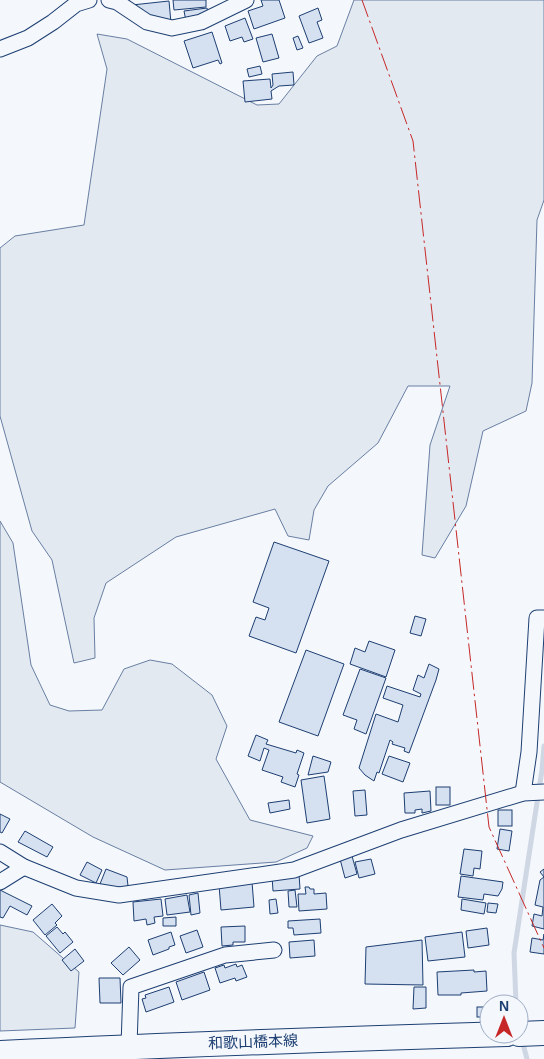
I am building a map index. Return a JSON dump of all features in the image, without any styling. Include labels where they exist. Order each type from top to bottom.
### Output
[{"type":"main road","name":"和歌山橋本線","points":[[0,1052],[479,1034]]},
{"type":"street","points":[[0,50],[28,38],[76,4],[89,0]]},
{"type":"street","points":[[109,0],[117,2],[147,22],[172,28],[200,22],[246,0]]},
{"type":"street","points":[[0,852],[24,867],[76,888],[119,895],[294,870],[401,830],[532,792],[529,752],[537,618],[544,618]]},
{"type":"street","points":[[0,882],[24,867]]},
{"type":"street","points":[[129,1046],[131,987],[225,954],[274,950]]},
{"type":"shaded area","points":[[354,0],[544,0],[544,200],[537,220],[532,383],[526,411],[483,431],[466,506],[435,558],[422,555],[430,445],[450,386],[408,386],[378,443],[328,486],[314,510],[309,540],[288,536],[275,509],[176,537],[106,583],[94,618],[95,658],[74,663],[52,560],[32,531],[0,416],[0,248],[15,236],[84,225],[107,69],[97,34],[127,39],[257,105],[279,104],[317,56],[337,46]]},
{"type":"shaded area","points":[[0,521],[13,543],[31,665],[50,705],[69,711],[102,710],[124,669],[150,660],[172,664],[212,695],[227,726],[216,759],[250,820],[313,836],[307,848],[276,862],[165,870],[93,837],[0,782]]},
{"type":"shaded area","points":[[0,925],[33,932],[79,972],[75,1028],[0,1031]]},
{"type":"building","points":[[173,0],[206,0],[206,7],[174,10]]},
{"type":"building","points":[[261,0],[279,0],[285,18],[254,29],[248,11],[263,6]]},
{"type":"building","points":[[169,1],[171,23],[132,11],[132,5]]},
{"type":"building","points":[[207,8],[208,13],[186,21],[184,11]]},
{"type":"building","points":[[318,8],[322,20],[317,22],[323,38],[309,43],[299,16]]},
{"type":"building","points":[[245,18],[253,39],[244,42],[242,37],[230,41],[225,26]]},
{"type":"building","points":[[212,32],[222,63],[220,64],[218,60],[193,68],[184,41]]},
{"type":"building","points":[[272,34],[279,58],[263,62],[256,38]]},
{"type":"building","points":[[298,36],[303,48],[297,50],[293,38]]},
{"type":"building","points":[[260,66],[262,74],[249,77],[247,69]]},
{"type":"building","points":[[293,72],[294,85],[279,86],[271,91],[272,99],[245,102],[243,81],[270,79],[271,88],[273,85],[272,74]]},
{"type":"building","points":[[274,542],[329,561],[296,653],[249,636],[256,617],[265,620],[269,608],[253,602]]},
{"type":"building","points":[[415,616],[426,619],[421,636],[410,633]]},
{"type":"building","points":[[369,641],[395,650],[386,677],[350,664],[355,648],[365,652]]},
{"type":"building","points":[[306,650],[344,664],[318,736],[279,722]]},
{"type":"building","points":[[429,664],[439,669],[409,753],[404,751],[405,748],[392,744],[393,742],[390,740],[379,773],[377,772],[374,781],[359,768],[376,714],[398,722],[403,705],[383,698],[387,686],[420,697],[421,694],[413,690],[418,675],[424,678]]},
{"type":"building","points":[[360,669],[386,678],[366,734],[354,729],[357,720],[343,715]]},
{"type":"building","points":[[256,735],[268,740],[266,744],[296,753],[297,750],[304,753],[295,787],[281,782],[283,777],[262,770],[269,750],[264,748],[260,761],[248,756]]},
{"type":"building","points":[[313,756],[331,762],[328,772],[308,775]]},
{"type":"building","points":[[389,756],[410,763],[403,782],[382,774]]},
{"type":"building","points":[[324,776],[330,819],[307,823],[301,780]]},
{"type":"building","points":[[436,787],[450,787],[450,805],[436,805]]},
{"type":"building","points":[[365,790],[367,815],[355,816],[353,791]]},
{"type":"building","points":[[430,791],[431,811],[422,813],[422,809],[415,810],[415,813],[405,813],[404,793]]},
{"type":"building","points":[[289,800],[290,809],[270,813],[268,803]]},
{"type":"building","points":[[498,810],[512,810],[512,826],[498,826]]},
{"type":"building","points":[[0,814],[10,819],[2,833],[0,832]]},
{"type":"building","points":[[500,829],[512,831],[509,851],[497,849]]},
{"type":"building","points":[[25,831],[53,847],[47,857],[18,842]]},
{"type":"building","points":[[464,849],[482,851],[480,869],[474,868],[473,876],[460,874]]},
{"type":"building","points":[[352,856],[357,874],[345,878],[340,859]]},
{"type":"building","points":[[371,859],[375,874],[359,878],[355,862]]},
{"type":"building","points":[[87,862],[102,870],[96,883],[80,875]]},
{"type":"building","points":[[106,869],[127,877],[128,886],[115,889],[100,884]]},
{"type":"building","points":[[544,869],[544,877],[540,872]]},
{"type":"building","points":[[299,874],[300,889],[273,891],[272,876]]},
{"type":"building","points":[[461,876],[503,882],[502,889],[498,896],[484,894],[483,900],[458,897]]},
{"type":"building","points":[[544,877],[544,929],[532,926],[534,914],[542,916],[543,907],[535,905],[540,880]]},
{"type":"building","points":[[252,882],[254,907],[221,910],[219,885]]},
{"type":"building","points":[[305,887],[314,889],[314,894],[326,893],[327,909],[299,911],[298,894],[306,894]]},
{"type":"building","points":[[0,890],[32,906],[27,915],[10,906],[3,918],[0,917]]},
{"type":"building","points":[[295,890],[297,907],[289,907],[288,891]]},
{"type":"building","points":[[198,893],[200,913],[191,915],[189,895]]},
{"type":"building","points":[[187,895],[190,912],[167,915],[165,899]]},
{"type":"building","points":[[161,899],[163,916],[154,917],[155,923],[147,925],[146,919],[134,921],[133,902]]},
{"type":"building","points":[[276,899],[278,913],[270,914],[269,900]]},
{"type":"building","points":[[462,899],[486,903],[484,914],[461,910]]},
{"type":"building","points":[[488,903],[498,904],[496,913],[487,912]]},
{"type":"building","points":[[52,904],[62,916],[55,923],[57,925],[45,935],[33,920]]},
{"type":"building","points":[[176,917],[176,926],[163,926],[163,918]]},
{"type":"building","points":[[320,919],[321,933],[294,935],[293,928],[288,928],[288,921]]},
{"type":"building","points":[[245,926],[245,942],[233,942],[233,945],[222,946],[221,927]]},
{"type":"building","points":[[57,927],[63,934],[65,932],[73,942],[60,953],[46,936]]},
{"type":"building","points":[[487,928],[489,945],[468,948],[466,931]]},
{"type":"building","points":[[197,930],[203,947],[186,953],[180,936]]},
{"type":"building","points":[[171,932],[175,945],[153,955],[148,940]]},
{"type":"building","points":[[462,932],[465,957],[428,961],[425,937]]},
{"type":"building","points":[[544,934],[544,954],[530,952],[532,938],[543,940]]},
{"type":"building","points":[[314,940],[315,956],[290,958],[289,942]]},
{"type":"building","points":[[422,940],[423,985],[365,984],[366,947]]},
{"type":"building","points":[[129,947],[140,960],[123,975],[111,963]]},
{"type":"building","points":[[75,949],[84,961],[71,971],[62,960]]},
{"type":"building","points":[[236,964],[237,967],[242,965],[247,977],[236,981],[235,978],[220,983],[215,968],[224,965],[225,968]]},
{"type":"building","points":[[474,970],[474,972],[486,971],[487,991],[461,993],[461,995],[438,995],[437,972]]},
{"type":"building","points":[[204,972],[210,990],[182,1000],[176,982]]},
{"type":"building","points":[[99,978],[120,978],[121,1003],[100,1003]]},
{"type":"building","points":[[169,987],[174,1002],[146,1012],[142,999],[146,998],[145,995]]},
{"type":"building","points":[[414,987],[426,987],[426,1008],[413,1009]]},
{"type":"building","points":[[477,1007],[479,1007],[479,1017],[477,1017]]},
{"type":"waterway","points":[[516,994],[514,953],[544,746]]},
{"type":"waterway","points":[[523,1044],[527,1059]]},
{"type":"power","points":[[362,0],[413,141],[489,827],[544,948]]}]
